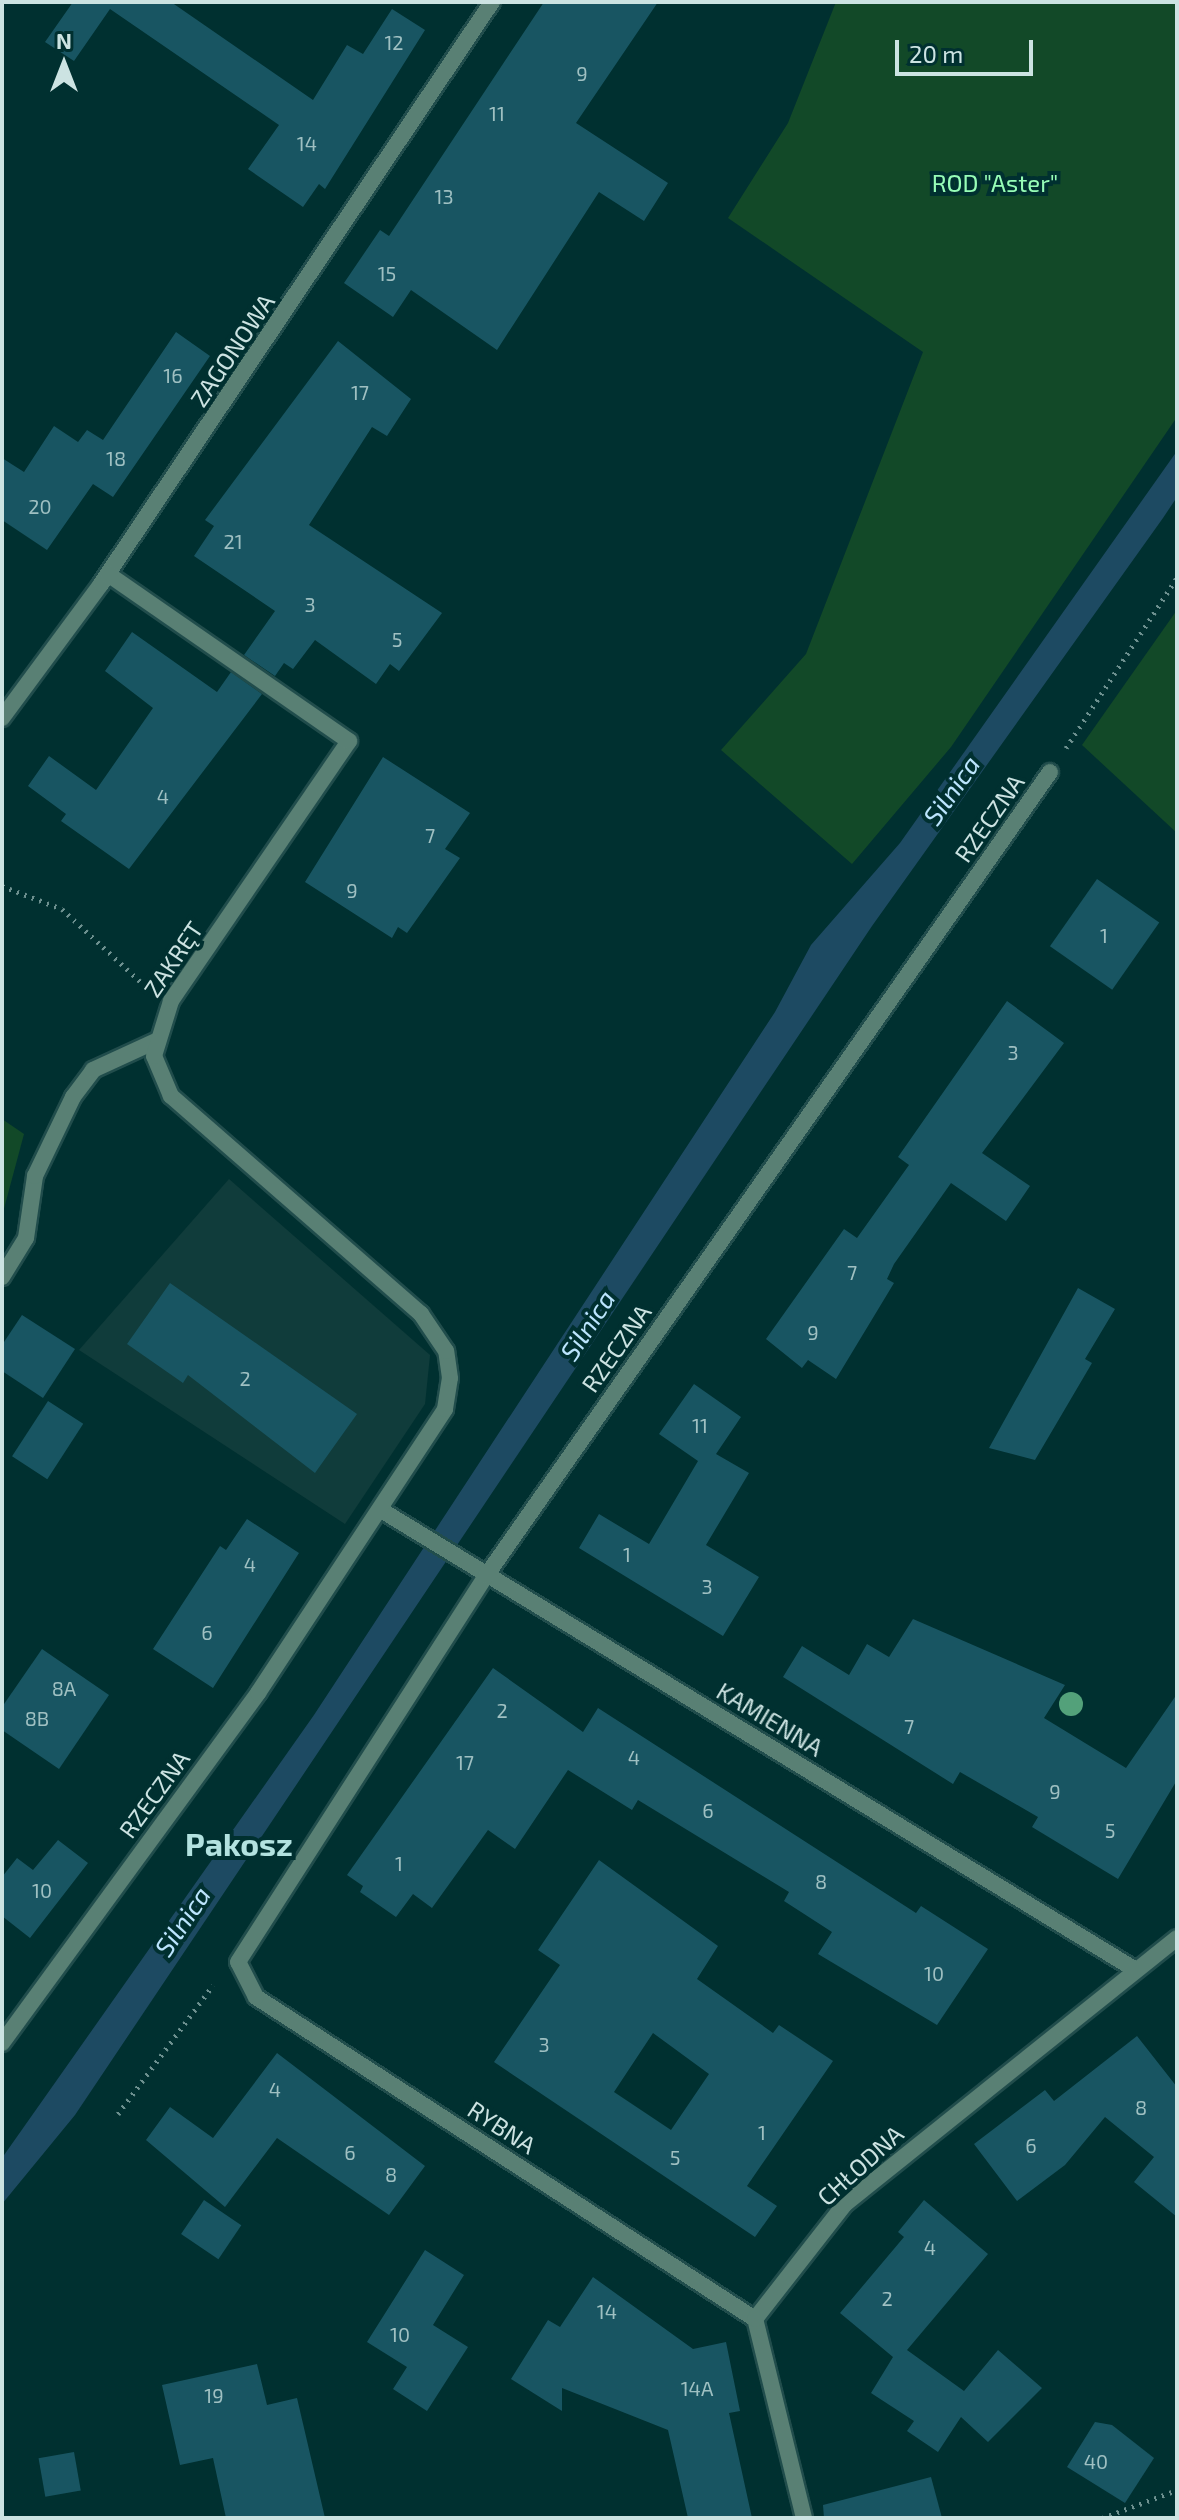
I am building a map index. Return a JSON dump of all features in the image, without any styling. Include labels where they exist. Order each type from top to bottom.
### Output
[{"type":"street","name":"ZAGONOWA","points":[[2,718],[108,574],[492,2]]},
{"type":"street","name":"ZAKRĘT","points":[[108,574],[349,741],[171,1001],[156,1041],[158,1074],[171,1096],[436,1331],[449,1364],[445,1409]]},
{"type":"street","name":"RZECZNA","points":[[238,1962],[486,1576],[1050,772]]},
{"type":"street","points":[[2,1277],[26,1238],[35,1176],[73,1097],[93,1070],[156,1041]]},
{"type":"street","name":"RZECZNA","points":[[2,2043],[258,1693],[445,1409]]},
{"type":"street","name":"KAMIENNA","points":[[381,1510],[1134,1969]]},
{"type":"street","name":"CHŁODNA","points":[[755,2319],[845,2204],[1134,1969],[1177,1938]]},
{"type":"street","name":"RYBNA","points":[[238,1962],[256,1997],[755,2319]]},
{"type":"street","points":[[755,2319],[804,2518]]},
{"type":"path","points":[[1050,772],[1177,578]]},
{"type":"path","points":[[2,886],[62,909],[124,972],[171,1001]]},
{"type":"path","points":[[118,2114],[238,1962]]},
{"type":"path","points":[[1102,2518],[1177,2490]]},
{"type":"path","points":[[1051,2518],[1062,2518]]},
{"type":"shaded area","points":[[229,1179],[430,1355],[425,1404],[345,1524],[79,1350]]},
{"type":"green space","name":"ROD \"Aster\"","points":[[836,2],[1177,2],[1177,417],[951,747],[852,864],[721,750],[806,654],[923,352],[728,218],[788,123]]},
{"type":"green space","points":[[1177,610],[1177,833],[1082,745]]},
{"type":"green space","points":[[2,1119],[24,1134],[2,1216]]},
{"type":"water","name":"Silnica","points":[[1177,451],[1177,497],[1163,518],[872,926],[75,2115],[2,2204],[2,2158],[314,1715],[775,1012],[811,945],[900,843]]},
{"type":"building","points":[[73,2],[171,2],[313,100],[347,45],[363,54],[392,9],[425,30],[325,189],[319,184],[303,207],[248,169],[279,125],[110,9],[74,61],[45,42]]},
{"type":"building","points":[[544,2],[658,2],[576,123],[668,183],[644,221],[599,192],[497,350],[411,290],[393,317],[344,283],[380,230],[389,236]]},
{"type":"building","points":[[176,332],[210,356],[113,497],[93,484],[47,550],[2,520],[2,458],[24,472],[54,426],[78,442],[87,430],[103,440]]},
{"type":"building","points":[[338,341],[411,399],[387,436],[372,427],[309,525],[442,613],[399,671],[390,664],[376,684],[315,640],[293,669],[284,663],[275,676],[244,655],[275,611],[194,556],[214,526],[205,520]]},
{"type":"building","points":[[132,632],[217,692],[231,672],[262,694],[129,869],[61,821],[66,814],[28,786],[49,756],[96,790],[153,708],[105,671]]},
{"type":"building","points":[[383,757],[470,813],[445,849],[460,858],[407,933],[398,927],[392,938],[305,882]]},
{"type":"building","points":[[1097,879],[1159,923],[1112,990],[1050,946]]},
{"type":"building","points":[[1007,1001],[1064,1043],[982,1153],[1030,1186],[1006,1221],[951,1183],[894,1264],[887,1279],[894,1283],[836,1379],[808,1360],[802,1368],[766,1339],[844,1229],[857,1238],[909,1165],[898,1157]]},
{"type":"building","points":[[170,1283],[357,1414],[315,1473],[188,1375],[183,1383],[127,1344]]},
{"type":"building","points":[[1078,1288],[1115,1309],[1085,1359],[1092,1363],[1035,1460],[989,1448]]},
{"type":"building","points":[[22,1315],[75,1349],[43,1398],[2,1371],[2,1345]]},
{"type":"building","points":[[694,1384],[741,1417],[716,1454],[749,1473],[706,1545],[759,1577],[723,1636],[579,1548],[599,1514],[649,1544],[698,1461],[659,1434]]},
{"type":"building","points":[[48,1401],[83,1424],[47,1479],[12,1456]]},
{"type":"building","points":[[247,1519],[299,1553],[213,1688],[153,1649],[220,1546],[226,1550]]},
{"type":"building","points":[[913,1619],[1065,1685],[1044,1718],[1126,1768],[1177,1694],[1177,1780],[1118,1879],[1032,1827],[1038,1817],[960,1772],[953,1784],[783,1677],[802,1646],[849,1675],[867,1644],[889,1657]]},
{"type":"building","points":[[42,1649],[109,1695],[59,1769],[2,1730],[2,1707]]},
{"type":"building","points":[[493,1668],[583,1732],[598,1708],[916,1913],[921,1906],[988,1949],[937,2025],[818,1954],[832,1932],[784,1901],[789,1892],[638,1800],[632,1810],[568,1770],[515,1849],[488,1830],[432,1908],[413,1894],[396,1917],[360,1892],[363,1886],[347,1875]]},
{"type":"building","points":[[58,1840],[88,1863],[30,1938],[2,1916],[2,1877],[17,1858],[33,1870]]},
{"type":"building","points":[[599,1860],[718,1946],[697,1979],[773,2033],[779,2025],[833,2061],[747,2186],[777,2206],[755,2237],[494,2062],[560,1965],[538,1950]],"holes":[[[653,2033],[709,2074],[671,2130],[614,2092]]]},
{"type":"building","points":[[1137,2036],[1177,2087],[1177,2217],[1134,2182],[1154,2157],[1105,2117],[1065,2165],[1017,2201],[974,2144],[1045,2090],[1054,2101]]},
{"type":"building","points":[[277,2053],[425,2166],[389,2215],[277,2138],[225,2207],[146,2140],[170,2107],[213,2138]]},
{"type":"building","points":[[204,2200],[241,2225],[218,2259],[181,2234]]},
{"type":"building","points":[[924,2200],[988,2254],[907,2350],[964,2391],[998,2350],[1042,2388],[988,2442],[961,2417],[938,2452],[907,2431],[914,2421],[871,2393],[893,2357],[840,2313],[904,2237],[898,2232]]},
{"type":"building","points":[[425,2250],[464,2275],[433,2325],[468,2347],[427,2411],[393,2389],[407,2367],[367,2342]]},
{"type":"building","points":[[593,2277],[693,2349],[726,2342],[740,2411],[729,2413],[752,2518],[688,2518],[668,2430],[562,2388],[562,2411],[511,2379],[548,2320],[560,2327]]},
{"type":"building","points":[[257,2364],[267,2405],[297,2398],[325,2518],[226,2518],[213,2458],[180,2465],[162,2385]]},
{"type":"building","points":[[1095,2422],[1112,2425],[1154,2458],[1125,2503],[1067,2467]]},
{"type":"building","points":[[74,2452],[81,2490],[45,2497],[39,2458]]},
{"type":"building","points":[[931,2477],[942,2518],[824,2518],[823,2505]]},
{"type":"district","name":"Pakosz","points":[[239,1843]]}]
